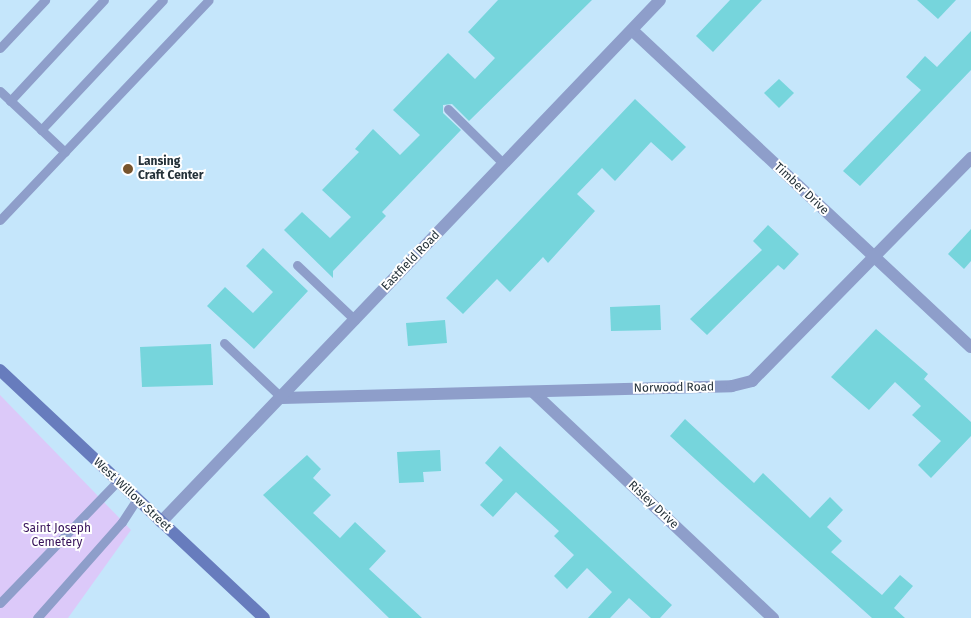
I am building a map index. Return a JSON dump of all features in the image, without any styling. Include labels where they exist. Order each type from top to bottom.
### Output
[{"type":"street","name":"Eastfield Road","points":[[161,522],[282,398],[660,0]]},
{"type":"street","name":"Timber Drive","points":[[632,30],[971,347]]},
{"type":"street","name":"Norwood Road","points":[[282,398],[732,386],[752,381],[876,258],[971,158]]},
{"type":"street","name":"West Willow Street","points":[[0,370],[117,482],[264,618]]},
{"type":"street","name":"Risley Drive","points":[[533,392],[774,618]]},
{"type":"lane","points":[[0,48],[44,0]]},
{"type":"lane","points":[[10,100],[104,0]]},
{"type":"lane","points":[[41,130],[163,0]]},
{"type":"lane","points":[[0,220],[209,0]]},
{"type":"lane","points":[[0,91],[65,152]]},
{"type":"lane","points":[[448,109],[504,164]]},
{"type":"lane","points":[[297,265],[355,320]]},
{"type":"lane","points":[[224,343],[282,398]]},
{"type":"lane","points":[[0,603],[117,482]]},
{"type":"lane","points":[[37,618],[137,499]]},
{"type":"green space","name":"Saint Joseph Cemetery","points":[[0,395],[131,530],[68,618],[0,618]]},
{"type":"building","points":[[498,0],[592,0],[469,121],[452,104],[443,105],[443,113],[461,130],[382,212],[386,216],[333,271],[333,278],[284,230],[302,212],[330,238],[351,217],[322,190],[359,152],[355,149],[373,129],[400,155],[420,135],[393,110],[448,53],[475,79],[495,58],[468,32]]},
{"type":"building","points":[[730,0],[762,0],[713,52],[696,36]]},
{"type":"building","points":[[917,0],[956,0],[938,19]]},
{"type":"building","points":[[971,31],[971,70],[860,186],[843,171],[921,90],[906,77],[925,56],[937,67]]},
{"type":"building","points":[[779,79],[794,93],[779,108],[764,93]]},
{"type":"building","points":[[635,99],[686,147],[672,161],[651,142],[615,181],[602,168],[577,194],[595,211],[548,263],[543,257],[510,292],[497,279],[463,314],[446,298]]},
{"type":"building","points":[[768,225],[799,254],[784,270],[778,265],[707,335],[690,319],[762,250],[753,241]]},
{"type":"building","points":[[971,229],[971,261],[964,269],[948,254]]},
{"type":"building","points":[[263,248],[308,291],[254,349],[207,306],[225,287],[253,313],[273,292],[246,266]]},
{"type":"building","points":[[660,305],[661,330],[611,331],[610,307]]},
{"type":"building","points":[[445,320],[447,343],[408,346],[406,323]]},
{"type":"building","points":[[876,329],[928,374],[924,379],[971,422],[971,436],[931,478],[918,465],[941,441],[912,415],[921,406],[895,382],[869,410],[831,377]]},
{"type":"building","points":[[211,344],[213,385],[142,387],[140,347]]},
{"type":"building","points":[[685,419],[754,483],[763,473],[810,518],[830,497],[843,510],[827,527],[842,541],[831,552],[882,595],[900,575],[913,586],[894,608],[905,618],[872,618],[720,482],[670,436]]},
{"type":"building","points":[[500,446],[672,605],[660,618],[651,618],[629,598],[610,618],[588,618],[612,592],[587,568],[567,589],[554,576],[574,555],[554,536],[559,531],[516,492],[493,517],[480,505],[503,480],[485,463]]},
{"type":"building","points":[[440,450],[441,471],[423,472],[424,482],[399,483],[397,452]]},
{"type":"building","points":[[307,455],[321,469],[313,478],[331,495],[313,513],[340,538],[355,522],[386,551],[369,569],[422,618],[389,618],[263,495]]},
{"type":"place","name":"Lansing Craft Center","points":[[128,169]]}]
